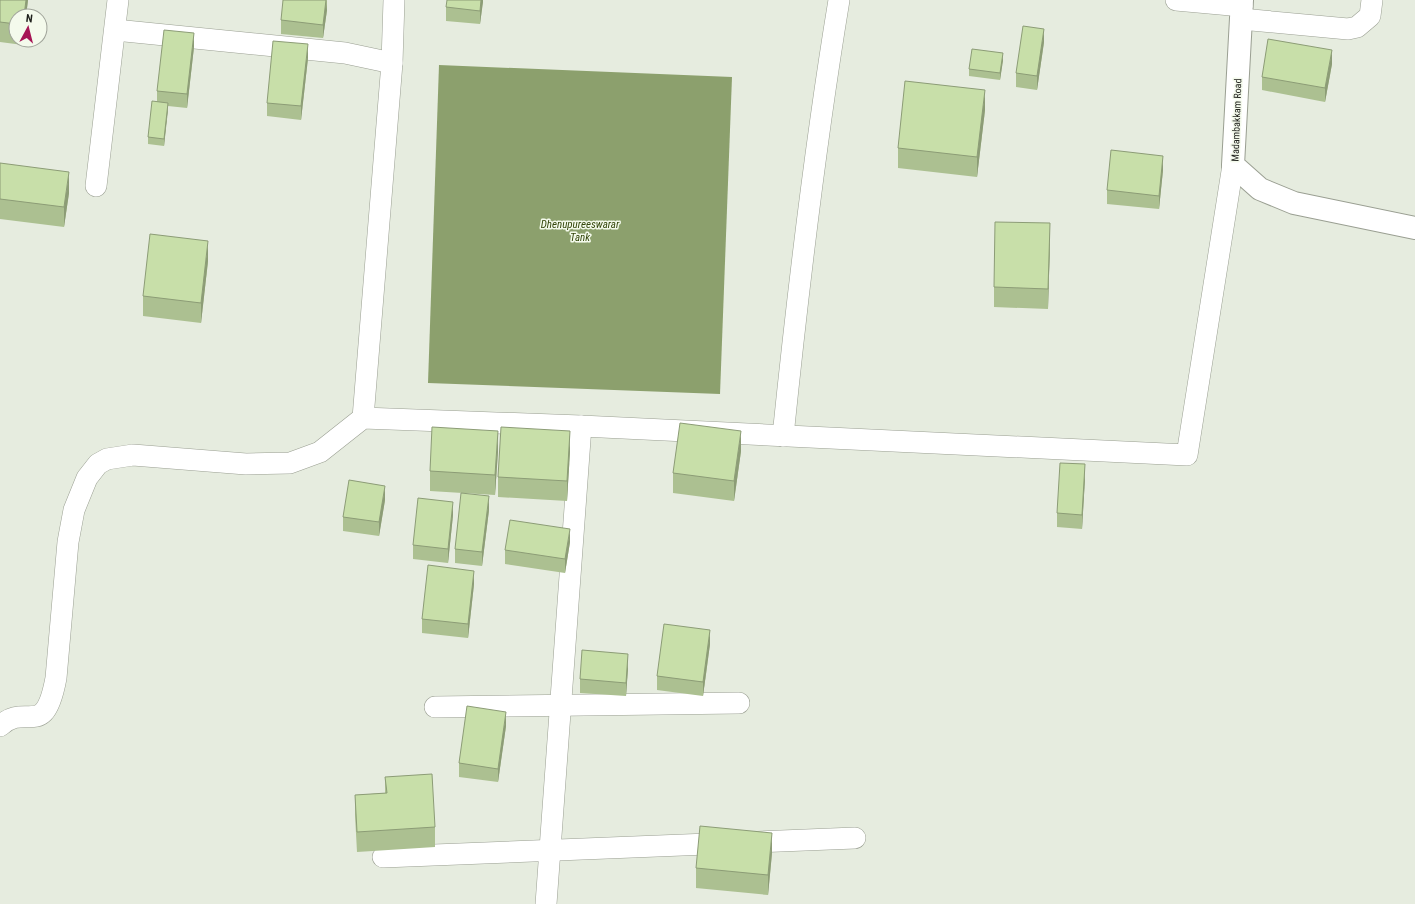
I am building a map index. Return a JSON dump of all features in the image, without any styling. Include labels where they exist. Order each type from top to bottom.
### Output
[{"type":"street","points":[[96,186],[118,0]]},
{"type":"street","points":[[363,418],[392,63],[394,0]]},
{"type":"street","points":[[783,436],[803,243],[822,100],[839,0]]},
{"type":"street","points":[[1176,0],[1242,8],[1348,29],[1357,27],[1370,16],[1372,0]]},
{"type":"street","name":"Madambakkam Road","points":[[1242,8],[1233,165],[1260,189],[1294,203],[1415,228]]},
{"type":"street","points":[[115,30],[345,53],[392,63]]},
{"type":"street","points":[[0,726],[15,719],[36,718],[42,715],[48,708],[53,696],[71,522],[81,490],[98,464],[107,459],[133,455],[246,464],[290,463],[320,452],[363,418],[581,426],[1187,455],[1233,165]]},
{"type":"street","points":[[546,904],[581,426]]},
{"type":"street","points":[[436,707],[739,703]]},
{"type":"street","points":[[383,857],[550,849],[856,838]]},
{"type":"water","name":"Dhenupureeswarar Tank","points":[[439,65],[732,77],[720,394],[428,383]]},
{"type":"building","points":[[0,0],[26,0],[25,8],[8,8],[8,23],[0,22]]},
{"type":"building","points":[[283,0],[326,0],[323,25],[281,20]]},
{"type":"building","points":[[447,0],[481,0],[480,11],[446,7]]},
{"type":"building","points":[[1023,26],[1044,29],[1037,76],[1016,73]]},
{"type":"building","points":[[164,30],[194,33],[187,94],[157,91]]},
{"type":"building","points":[[1268,39],[1332,50],[1325,88],[1262,77]]},
{"type":"building","points":[[273,41],[308,44],[301,106],[267,103]]},
{"type":"building","points":[[972,49],[1003,53],[1000,73],[969,69]]},
{"type":"building","points":[[905,81],[985,90],[977,157],[898,148]]},
{"type":"building","points":[[152,101],[168,103],[164,139],[148,137]]},
{"type":"building","points":[[1111,150],[1163,156],[1159,196],[1107,190]]},
{"type":"building","points":[[0,163],[69,172],[64,207],[0,199]]},
{"type":"building","points":[[995,222],[1050,223],[1048,289],[994,287]]},
{"type":"building","points":[[150,234],[208,241],[201,303],[143,296]]},
{"type":"building","points":[[680,423],[741,431],[734,481],[673,473]]},
{"type":"building","points":[[432,427],[498,431],[495,475],[430,471]]},
{"type":"building","points":[[501,427],[570,431],[567,481],[498,477]]},
{"type":"building","points":[[1060,463],[1085,464],[1082,515],[1057,513]]},
{"type":"building","points":[[349,480],[385,486],[379,522],[343,517]]},
{"type":"building","points":[[461,493],[489,496],[482,552],[455,549]]},
{"type":"building","points":[[418,498],[453,502],[448,549],[413,545]]},
{"type":"building","points":[[510,520],[570,529],[565,559],[505,550]]},
{"type":"building","points":[[428,565],[474,571],[468,624],[422,619]]},
{"type":"building","points":[[664,624],[710,630],[703,682],[657,676]]},
{"type":"building","points":[[582,650],[628,654],[626,683],[580,679]]},
{"type":"building","points":[[467,706],[506,712],[498,769],[459,763]]},
{"type":"building","points":[[432,774],[435,827],[357,832],[355,795],[387,793],[385,777]]},
{"type":"building","points":[[700,826],[772,833],[768,875],[696,868]]}]
